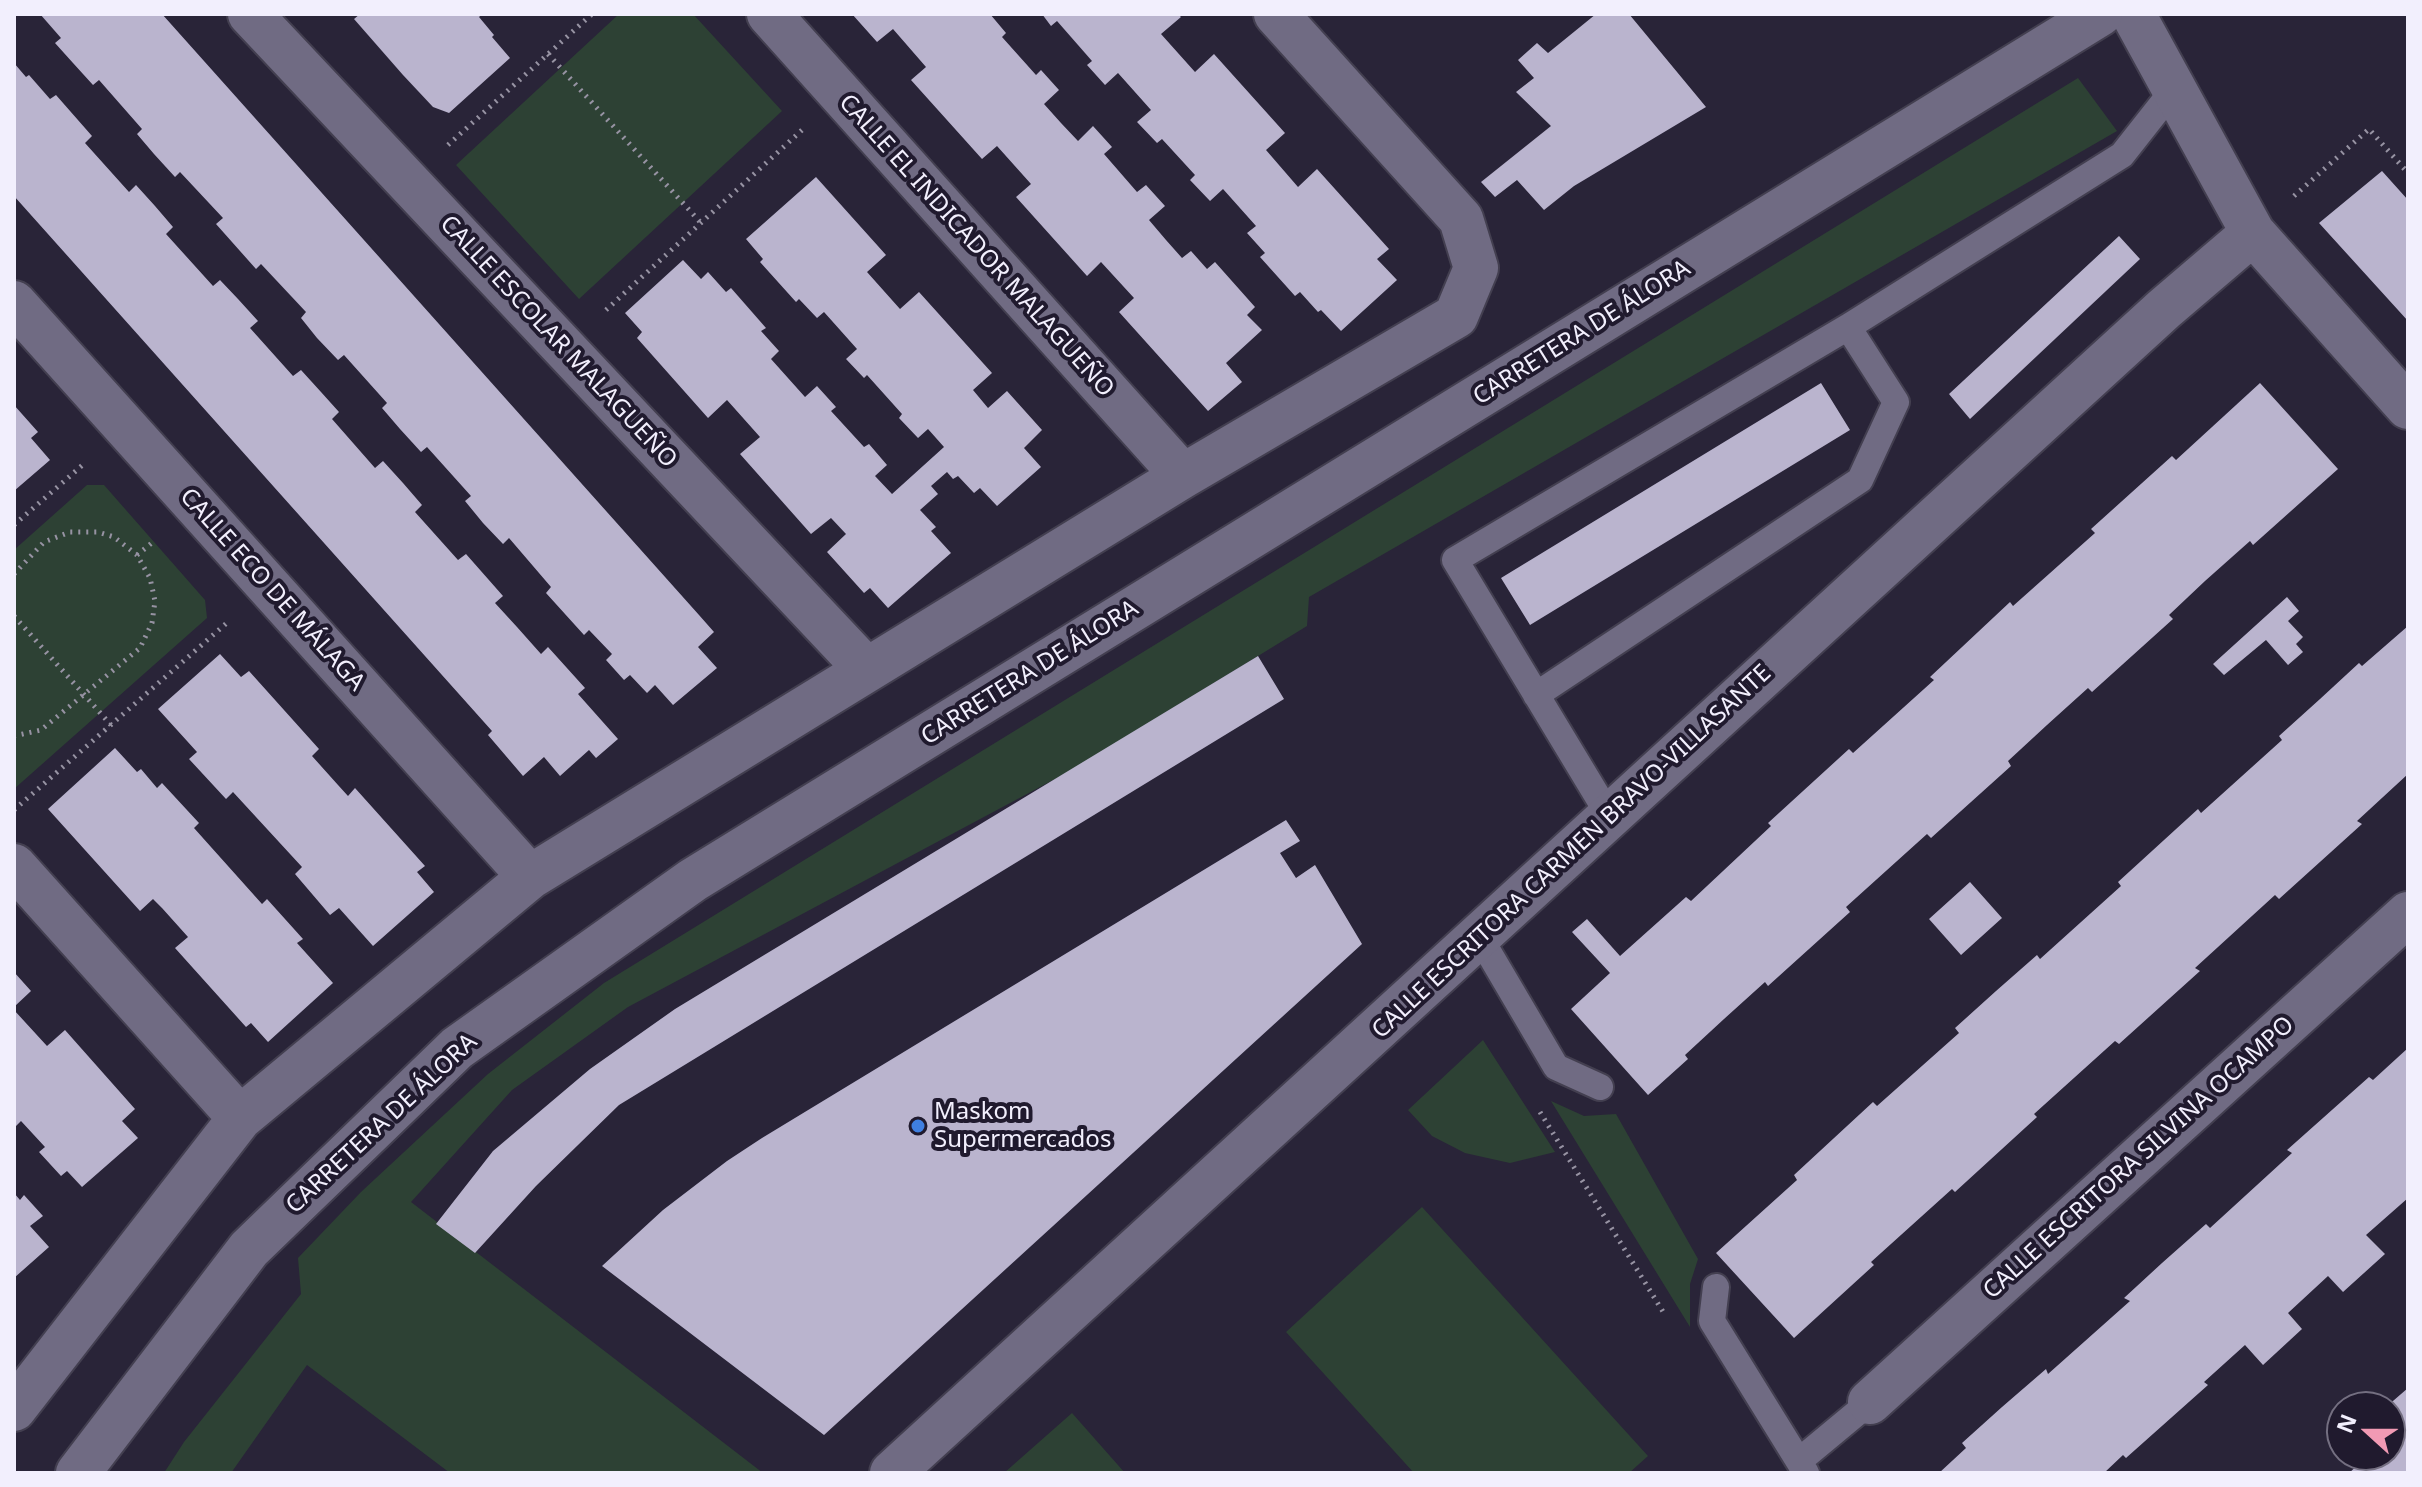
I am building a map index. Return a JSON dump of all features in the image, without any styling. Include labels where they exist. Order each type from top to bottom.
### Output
[{"type":"street","name":"CALLE ESCOLAR MALAGUEÑO","points":[[250,14],[867,670]]},
{"type":"street","name":"CALLE EL INDICADOR MALAGUEÑO","points":[[769,14],[1183,476]]},
{"type":"street","points":[[14,1407],[240,1118],[530,877],[1183,476],[1456,316],[1476,268],[1461,219],[1276,14]]},
{"type":"street","name":"CARRETERA DE ÁLORA","points":[[78,1473],[249,1249],[457,1048],[693,880],[2100,14]]},
{"type":"street","points":[[2133,14],[2253,233],[2408,407]]},
{"type":"street","name":"CALLE ESCRITORA CARMEN BRAVO-VILLASANTE","points":[[892,1473],[2164,309],[2253,233]]},
{"type":"street","name":"CALLE ECO DE MÁLAGA","points":[[14,303],[530,877]]},
{"type":"street","points":[[14,866],[240,1118]]},
{"type":"street","name":"CALLE ESCRITORA SILVINA OCAMPO","points":[[1870,1402],[2408,914]]},
{"type":"lane","points":[[1610,817],[1455,560],[1848,327],[2122,155],[2174,89]]},
{"type":"lane","points":[[1536,695],[1860,480],[1896,402],[1848,327]]},
{"type":"lane","points":[[1479,936],[1556,1067],[1600,1087]]},
{"type":"lane","points":[[1716,1287],[1712,1321],[1803,1467],[1870,1402]]},
{"type":"path","points":[[408,181],[592,14]]},
{"type":"path","points":[[548,54],[701,223]]},
{"type":"path","points":[[564,348],[811,121]]},
{"type":"path","points":[[2253,233],[2369,129],[2408,173]]},
{"type":"path","points":[[14,525],[126,427]]},
{"type":"path","points":[[14,574],[44,542],[70,532],[98,532],[114,537],[137,555],[150,578],[155,601],[152,623],[140,648],[41,730],[14,736]]},
{"type":"path","points":[[14,810],[269,586]]},
{"type":"path","points":[[14,616],[111,725]]},
{"type":"path","points":[[1533,1100],[1671,1326]]},
{"type":"green space","points":[[619,14],[693,14],[782,111],[579,299],[456,165]]},
{"type":"green space","points":[[2078,78],[2117,131],[1309,597],[1307,626],[1070,771],[628,1007],[512,1090],[411,1202],[763,1473],[450,1473],[307,1365],[231,1473],[164,1473],[184,1442],[301,1294],[298,1258],[361,1192],[488,1074],[604,983]]},
{"type":"green space","points":[[87,485],[104,485],[205,600],[207,618],[14,789],[14,550]]},
{"type":"green space","points":[[1483,1040],[1555,1152],[1510,1163],[1465,1153],[1432,1136],[1408,1110]]},
{"type":"green space","points":[[1551,1101],[1584,1116],[1616,1114],[1698,1259],[1690,1284],[1690,1327]]},
{"type":"green space","points":[[1422,1207],[1648,1456],[1629,1473],[1414,1473],[1286,1332]]},
{"type":"green space","points":[[1072,1413],[1125,1473],[1004,1473]]},
{"type":"building","points":[[40,14],[162,14],[714,632],[698,647],[717,668],[673,705],[655,685],[647,693],[630,675],[624,680],[606,660],[612,654],[589,630],[584,635],[546,593],[551,587],[509,538],[503,544],[483,523],[465,501],[471,496],[427,447],[421,452],[400,429],[382,408],[387,403],[344,355],[338,360],[317,338],[301,318],[306,312],[261,264],[256,269],[216,224],[223,218],[180,172],[175,177],[154,154],[137,134],[142,129],[99,80],[93,85],[55,43],[61,38]]},
{"type":"building","points":[[360,14],[482,14],[479,17],[510,58],[449,113],[433,107],[403,75],[354,19]]},
{"type":"building","points":[[852,14],[990,14],[1006,33],[1002,37],[1036,75],[1041,70],[1059,90],[1044,104],[1061,123],[1078,141],[1093,126],[1112,147],[1104,154],[1137,192],[1146,185],[1165,206],[1149,220],[1182,258],[1191,251],[1207,269],[1215,262],[1255,307],[1247,315],[1262,330],[1226,363],[1242,382],[1208,411],[1119,312],[1134,298],[1101,262],[1087,276],[1016,197],[1031,184],[997,146],[982,159],[911,80],[926,67],[893,29],[877,42]]},
{"type":"building","points":[[1042,14],[1178,14],[1181,17],[1161,34],[1195,72],[1214,54],[1285,133],[1266,150],[1298,187],[1317,169],[1389,249],[1377,259],[1397,280],[1341,331],[1300,292],[1295,296],[1260,257],[1265,253],[1247,233],[1256,226],[1223,189],[1210,201],[1190,180],[1195,175],[1162,139],[1157,143],[1137,122],[1151,110],[1118,73],[1105,85],[1087,65],[1092,61],[1057,21],[1051,26]]},
{"type":"building","points":[[1596,14],[1629,14],[1706,107],[1574,186],[1544,210],[1517,180],[1495,197],[1481,182],[1551,126],[1516,92],[1534,78],[1518,60],[1537,43],[1548,53]]},
{"type":"building","points":[[14,63],[50,99],[56,95],[92,136],[85,143],[129,192],[136,185],[155,206],[173,227],[166,234],[213,286],[220,280],[258,321],[250,328],[293,376],[301,370],[339,412],[332,419],[375,468],[383,461],[403,483],[422,505],[415,512],[458,560],[466,554],[503,596],[495,603],[541,654],[548,647],[585,688],[578,694],[618,739],[596,758],[589,750],[560,776],[544,757],[523,776],[488,735],[492,731],[14,196]]},
{"type":"building","points":[[2382,171],[2408,200],[2408,321],[2319,223]]},
{"type":"building","points":[[816,177],[886,255],[867,272],[900,309],[919,292],[992,373],[973,390],[988,408],[1007,391],[1042,430],[1024,448],[1041,467],[997,506],[980,488],[974,493],[958,476],[953,479],[947,472],[931,486],[938,494],[920,510],[936,527],[931,531],[951,553],[888,608],[870,588],[864,593],[827,552],[846,534],[831,518],[811,534],[740,454],[760,437],[727,400],[708,418],[637,338],[642,332],[625,313],[683,260],[701,279],[708,272],[726,292],[731,288],[766,328],[761,331],[779,351],[771,359],[805,397],[817,386],[836,407],[831,411],[864,447],[869,444],[887,465],[875,476],[892,494],[944,447],[928,429],[918,438],[899,418],[902,414],[867,375],[864,378],[846,359],[857,349],[824,312],[817,318],[799,299],[796,302],[760,262],[763,259],[746,239]]},
{"type":"building","points":[[2119,236],[2140,259],[1970,419],[1949,394]]},
{"type":"building","points":[[1821,383],[1850,430],[1530,625],[1501,578]]},
{"type":"building","points":[[2260,383],[2338,469],[2253,545],[2250,541],[2205,581],[2169,615],[2173,619],[2092,692],[2088,688],[2047,725],[2008,761],[2011,766],[1931,838],[1927,834],[1846,907],[1850,912],[1768,986],[1765,982],[1724,1019],[1685,1055],[1688,1059],[1648,1095],[1571,1009],[1610,973],[1572,932],[1587,919],[1620,956],[1686,897],[1691,901],[1771,826],[1768,823],[1849,749],[1853,753],[1934,680],[1930,677],[2010,602],[2013,606],[2095,533],[2091,529],[2172,456],[2176,460]]},
{"type":"building","points":[[14,405],[38,432],[31,438],[50,460],[14,491]]},
{"type":"building","points":[[2287,597],[2299,611],[2288,621],[2303,637],[2296,644],[2303,652],[2288,665],[2266,640],[2224,675],[2213,664]]},
{"type":"building","points":[[2408,626],[2408,774],[2357,821],[2362,824],[2279,899],[2275,895],[2195,968],[2200,971],[2119,1044],[2115,1041],[2034,1114],[2037,1117],[1955,1192],[1952,1189],[1871,1262],[1874,1265],[1794,1338],[1716,1253],[1797,1180],[1794,1175],[1873,1102],[1877,1106],[1959,1033],[1955,1028],[2037,955],[2040,959],[2121,886],[2118,882],[2198,809],[2201,813],[2282,740],[2279,736],[2359,663],[2362,666]]},
{"type":"building","points":[[220,654],[241,677],[249,671],[319,749],[312,756],[338,785],[348,796],[355,788],[425,866],[417,872],[434,892],[373,946],[339,908],[330,915],[295,874],[302,867],[233,792],[226,799],[189,759],[197,752],[158,709]]},
{"type":"building","points":[[1258,656],[1284,699],[619,1105],[536,1186],[475,1253],[436,1224],[493,1151],[590,1069],[675,1009]]},
{"type":"building","points":[[115,748],[137,772],[141,769],[157,788],[162,783],[199,823],[194,828],[262,904],[267,899],[303,939],[297,943],[333,983],[268,1042],[251,1023],[246,1027],[175,948],[188,937],[162,908],[153,899],[140,911],[48,809]]},
{"type":"building","points":[[1286,820],[1300,841],[1280,853],[1296,878],[1315,865],[1362,944],[824,1435],[602,1266],[663,1210],[762,1138]]},
{"type":"building","points":[[1970,882],[2002,918],[1961,955],[1929,919]]},
{"type":"building","points":[[14,972],[31,991],[14,1007]]},
{"type":"building","points":[[14,1010],[47,1046],[65,1030],[135,1109],[122,1121],[138,1138],[82,1187],[67,1171],[61,1176],[39,1152],[45,1147],[21,1121],[16,1126],[14,1124]]},
{"type":"building","points":[[2408,1048],[2408,1198],[2366,1235],[2385,1254],[2343,1292],[2328,1276],[2288,1313],[2302,1329],[2263,1365],[2245,1345],[2204,1382],[2208,1385],[2126,1458],[2123,1455],[2104,1473],[1939,1473],[1966,1448],[1962,1443],[2046,1369],[2048,1374],[2130,1301],[2124,1298],[2162,1263],[2206,1224],[2210,1228],[2292,1153],[2287,1150],[2369,1077],[2373,1080]]},
{"type":"building","points":[[14,1193],[20,1200],[24,1195],[43,1216],[30,1226],[49,1247],[14,1278]]},
{"type":"building","points":[[2408,1388],[2408,1473],[2349,1473],[2406,1471],[2405,1391]]},
{"type":"place","name":"Maskom Supermercados","points":[[918,1126]]}]
